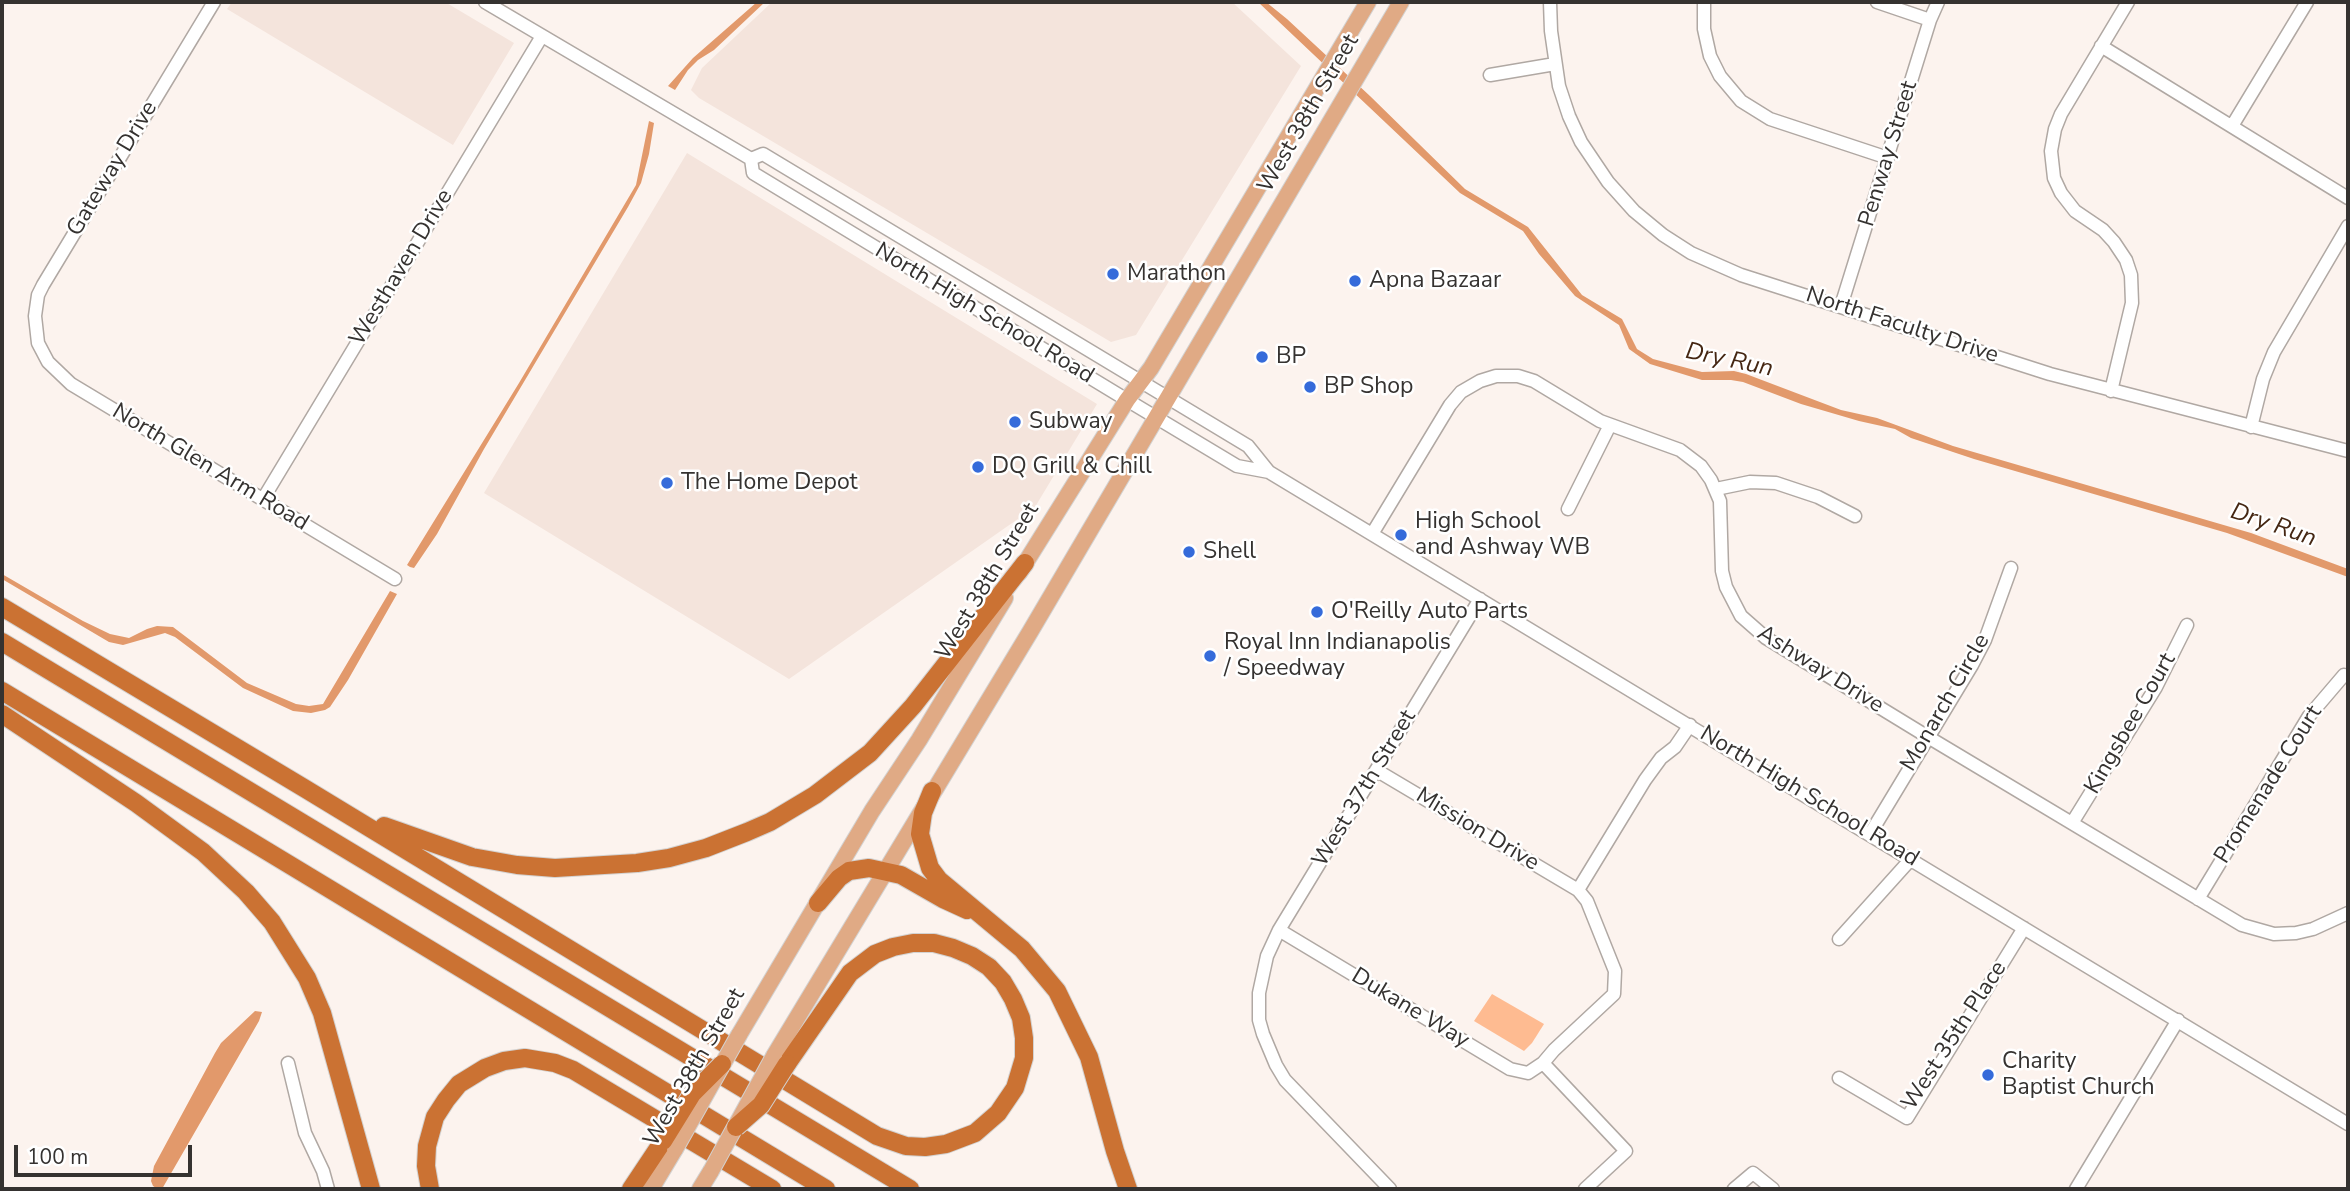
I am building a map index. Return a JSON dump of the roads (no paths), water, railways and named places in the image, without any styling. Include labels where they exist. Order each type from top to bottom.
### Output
[{"type":"highway","points":[[304,788],[392,830],[430,844],[472,857],[517,865],[555,868],[637,863],[706,848],[770,822],[815,795],[870,753],[913,706],[1025,563]]},
{"type":"highway","points":[[2,607],[304,788],[860,1126],[895,1143],[915,1147],[946,1144],[965,1138],[983,1127],[1004,1105],[1015,1088],[1024,1058],[1021,1018],[1013,999],[1003,982],[989,967],[953,948],[934,943],[913,943],[874,954],[850,973],[780,1060],[761,1105],[736,1127]]},
{"type":"highway","points":[[2,642],[910,1189]]},
{"type":"highway","points":[[2,691],[826,1189]]},
{"type":"highway","points":[[2,714],[136,803],[203,852],[246,892],[272,922],[294,955],[315,996],[328,1031],[372,1189]]},
{"type":"highway","points":[[932,791],[923,813],[920,834],[930,868],[939,880],[1009,936],[1034,962],[1066,1007],[1089,1056],[1128,1189]]},
{"type":"highway","points":[[818,903],[839,878],[849,872],[869,868],[905,877],[943,900],[986,918]]},
{"type":"highway","points":[[430,1189],[426,1166],[427,1146],[435,1117],[446,1100],[460,1084],[485,1068],[504,1061],[525,1058],[555,1063],[573,1070],[772,1189]]},
{"type":"highway","points":[[631,1189],[669,1145],[692,1094],[722,1064]]},
{"type":"main road","name":"West 38th Street","points":[[722,1064],[872,811],[979,643],[1025,563],[1127,400],[1142,383],[1368,2]]},
{"type":"main road","name":"West 38th Street","points":[[780,1060],[885,870],[1030,632],[1401,2]]},
{"type":"main road","points":[[700,1189],[736,1127]]},
{"type":"main road","name":"West 38th Street","points":[[651,1189],[669,1145]]},
{"type":"street","name":"Gateway Drive","points":[[38,343],[35,316],[38,295],[43,285],[214,2]]},
{"type":"street","name":"North High School Road","points":[[485,2],[751,159]]},
{"type":"street","name":"North Faculty Drive","points":[[1550,2],[1555,64],[1562,96],[1581,142],[1608,182],[1642,218],[1681,247],[1715,265],[2050,374],[2348,451]]},
{"type":"street","points":[[1703,2],[1704,29],[1710,56],[1720,76],[1745,104],[1780,123],[1888,159]]},
{"type":"street","points":[[1877,2],[1930,20]]},
{"type":"street","name":"Penway Street","points":[[1841,306],[1930,20],[1938,2]]},
{"type":"street","points":[[2111,391],[2132,303],[2131,275],[2126,260],[2114,242],[2103,230],[2075,211],[2062,194],[2054,178],[2050,151],[2061,114],[2128,2]]},
{"type":"street","points":[[2232,126],[2307,2]]},
{"type":"street","name":"Westhaven Drive","points":[[263,499],[542,36]]},
{"type":"street","points":[[2101,46],[2348,198]]},
{"type":"street","points":[[1490,75],[1555,64]]},
{"type":"street","name":"North High School Road","points":[[751,159],[763,154],[1248,446],[1269,472],[2348,1124]]},
{"type":"street","name":"North High School Road","points":[[751,159],[753,173],[1156,418],[1237,466],[1269,472]]},
{"type":"street","points":[[2251,427],[2264,374],[2274,352],[2348,226]]},
{"type":"street","name":"North Glen Arm Road","points":[[38,343],[48,362],[66,381],[395,579]]},
{"type":"street","name":"Ashway Drive","points":[[1372,534],[1450,405],[1461,392],[1480,381],[1501,376],[1529,379],[1610,425],[1684,453],[1701,466],[1716,489],[1722,510],[1723,576],[1730,597],[1741,616],[1766,638],[2242,925],[2274,933],[2313,929],[2348,913]]},
{"type":"street","points":[[1568,509],[1610,425]]},
{"type":"street","points":[[1716,489],[1749,481],[1776,483],[1818,497],[1855,516]]},
{"type":"street","name":"Monarch Circle","points":[[1870,834],[1984,639],[2011,568]]},
{"type":"street","name":"West 37th Street","points":[[1390,1189],[1296,1093],[1279,1070],[1261,1027],[1258,1000],[1260,984],[1267,956],[1279,930],[1480,598]]},
{"type":"street","name":"Kingsbee Court","points":[[2073,823],[2156,687],[2187,625]]},
{"type":"street","name":"Promenade Court","points":[[2198,899],[2309,716],[2344,675]]},
{"type":"street","points":[[1585,1189],[1626,1151],[1543,1063],[1615,994],[1615,971],[1587,901],[1578,890],[1645,780],[1661,758],[1675,747],[1690,725]]},
{"type":"street","name":"Mission Drive","points":[[1376,770],[1578,890]]},
{"type":"street","points":[[1839,939],[1911,859]]},
{"type":"street","name":"West 35th Place","points":[[1839,1078],[1907,1118],[2024,928]]},
{"type":"street","name":"Dukane Way","points":[[1279,930],[1510,1069],[1528,1073],[1543,1063]]},
{"type":"street","points":[[2076,1189],[2178,1020]]},
{"type":"street","points":[[288,1063],[305,1133],[323,1171],[328,1189]]},
{"type":"street","points":[[1734,1189],[1753,1173],[1773,1189]]},
{"type":"place","name":"Marathon","points":[[1113,274]]},
{"type":"place","name":"Apna Bazaar","points":[[1355,281]]},
{"type":"place","name":"BP","points":[[1262,357]]},
{"type":"place","name":"BP Shop","points":[[1310,387]]},
{"type":"place","name":"Subway","points":[[1015,422]]},
{"type":"place","name":"DQ Grill & Chill","points":[[978,467]]},
{"type":"place","name":"The Home Depot","points":[[667,483]]},
{"type":"place","name":"High School and Ashway WB","points":[[1401,535]]},
{"type":"place","name":"Shell","points":[[1189,552]]},
{"type":"place","name":"O'Reilly Auto Parts","points":[[1317,612]]},
{"type":"place","name":"Royal Inn Indianapolis / Speedway","points":[[1210,656]]},
{"type":"place","name":"Charity Baptist Church","points":[[1988,1075]]},
{"type":"water label","name":"Dry Run","points":[[1729,361]]},
{"type":"water label","name":"Dry Run","points":[[2273,526]]}]
